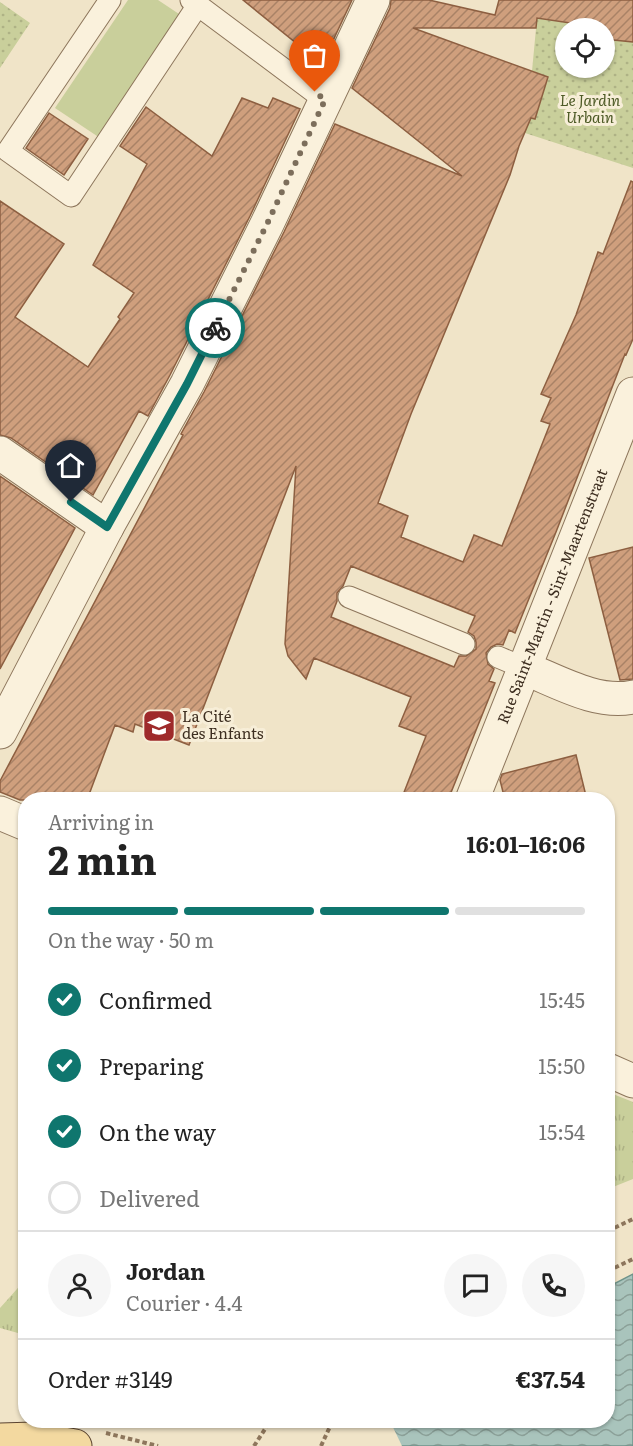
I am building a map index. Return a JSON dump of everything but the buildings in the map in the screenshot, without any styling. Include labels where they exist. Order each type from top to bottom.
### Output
[{"type":"main road","points":[[0,1440],[34,1439],[75,1446]]},
{"type":"street","points":[[0,732],[107,527],[187,384],[267,224],[373,0]]},
{"type":"street","name":"Rue Saint-Martin - Sint-Maartenstraat","points":[[474,792],[511,663],[633,394]]},
{"type":"street","points":[[0,453],[107,527]]},
{"type":"street","points":[[511,663],[592,695],[622,699],[633,697]]},
{"type":"street","points":[[0,813],[18,821]]},
{"type":"street","points":[[615,1073],[633,1081]]},
{"type":"lane","points":[[110,0],[8,151],[71,196],[195,3],[325,100]]},
{"type":"lane","points":[[349,597],[464,644]]},
{"type":"path","points":[[615,1228],[633,1219]]},
{"type":"path","points":[[615,1268],[633,1259]]},
{"type":"path","points":[[254,1446],[266,1428]]},
{"type":"path","points":[[321,1446],[329,1428]]},
{"type":"green space","points":[[128,0],[158,0],[182,16],[100,138],[55,108]]},
{"type":"green space","name":"Le Jardin Urbain","points":[[596,0],[594,18],[555,18],[555,78],[615,78],[615,40],[633,42],[633,168],[525,133],[527,116],[535,118],[548,77],[532,71],[537,18]]},
{"type":"green space","points":[[0,2],[30,23],[0,68]]},
{"type":"green space","points":[[615,1095],[633,1102],[633,1179],[615,1186]]},
{"type":"green space","points":[[18,1288],[18,1333],[0,1328],[0,1308]]},
{"type":"water","points":[[633,1274],[633,1446],[318,1446],[342,1428],[615,1428],[615,1283]]},
{"type":"pier","points":[[336,1428],[393,1428],[402,1446],[315,1446]]},
{"type":"way so far","points":[[215,328],[325,100],[315,92]]},
{"type":"place","name":"La Cité des Enfants","points":[[159,726]]},
{"type":"route","points":[[71,502],[107,527],[187,384],[215,328]]}]
